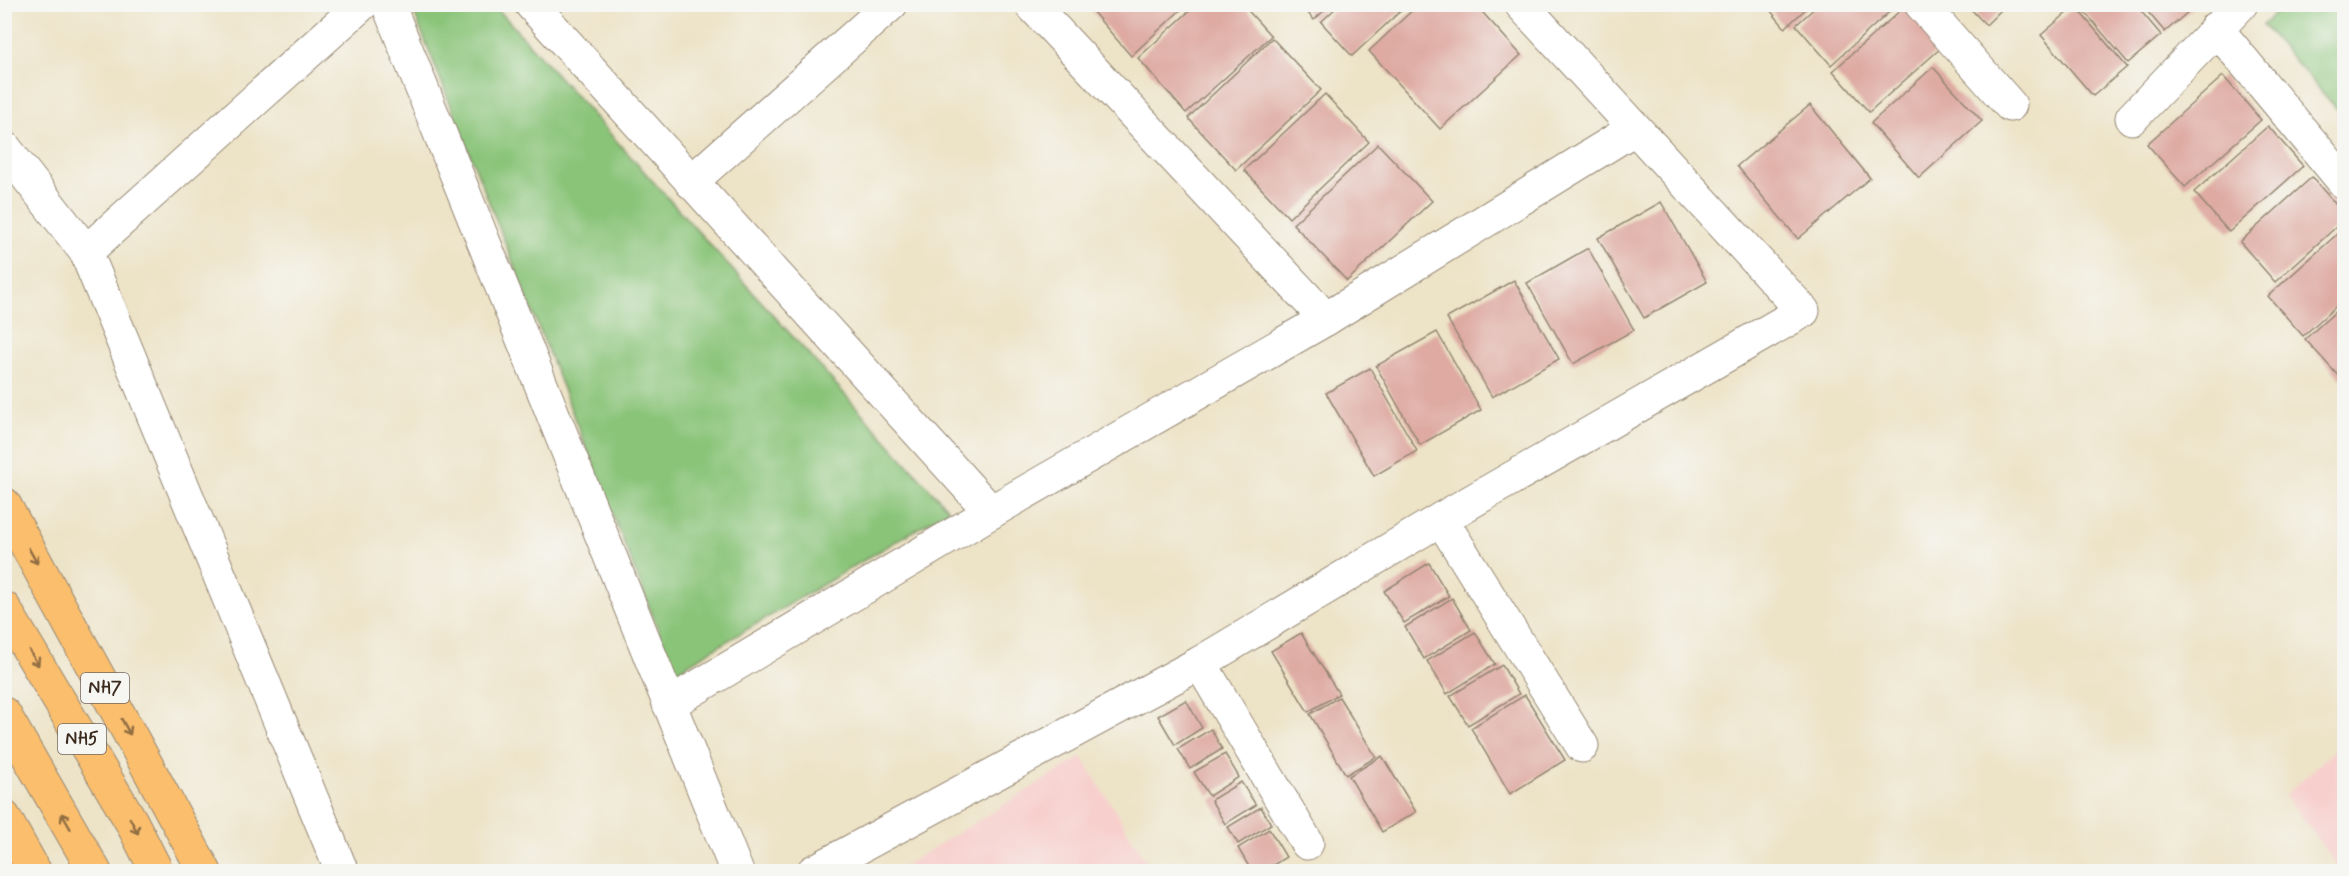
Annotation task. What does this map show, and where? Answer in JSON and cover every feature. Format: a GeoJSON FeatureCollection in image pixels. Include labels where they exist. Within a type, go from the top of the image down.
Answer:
{"type":"FeatureCollection","features":[{"type":"Feature","properties":{"kind":"highway","name":"NH7"},"geometry":{"type":"LineString","coordinates":[[4,504],[204,872]]}},
{"type":"Feature","properties":{"kind":"highway","name":"NH5"},"geometry":{"type":"LineString","coordinates":[[4,608],[131,821],[158,872]]}},
{"type":"Feature","properties":{"kind":"highway","name":"NH5"},"geometry":{"type":"LineString","coordinates":[[4,714],[95,872]]}},
{"type":"Feature","properties":{"kind":"highway"},"geometry":{"type":"LineString","coordinates":[[4,818],[35,872]]}},
{"type":"Feature","properties":{"kind":"street"},"geometry":{"type":"LineString","coordinates":[[86,252],[362,4]]}},
{"type":"Feature","properties":{"kind":"street"},"geometry":{"type":"LineString","coordinates":[[388,4],[737,872]]}},
{"type":"Feature","properties":{"kind":"street"},"geometry":{"type":"LineString","coordinates":[[531,4],[991,512]]}},
{"type":"Feature","properties":{"kind":"street"},"geometry":{"type":"LineString","coordinates":[[691,182],[891,4]]}},
{"type":"Feature","properties":{"kind":"street"},"geometry":{"type":"LineString","coordinates":[[1031,4],[1326,319]]}},
{"type":"Feature","properties":{"kind":"street"},"geometry":{"type":"LineString","coordinates":[[813,872],[1200,663],[1441,519],[1803,311],[1521,4]]}},
{"type":"Feature","properties":{"kind":"street"},"geometry":{"type":"LineString","coordinates":[[1921,4],[2010,105]]}},
{"type":"Feature","properties":{"kind":"street"},"geometry":{"type":"LineString","coordinates":[[2132,118],[2241,4]]}},
{"type":"Feature","properties":{"kind":"street"},"geometry":{"type":"LineString","coordinates":[[2216,28],[2344,182]]}},
{"type":"Feature","properties":{"kind":"street"},"geometry":{"type":"LineString","coordinates":[[669,704],[991,512],[1326,319],[1634,129]]}},
{"type":"Feature","properties":{"kind":"street"},"geometry":{"type":"LineString","coordinates":[[4,147],[86,252],[342,872]]}},
{"type":"Feature","properties":{"kind":"street"},"geometry":{"type":"LineString","coordinates":[[1441,519],[1582,746]]}},
{"type":"Feature","properties":{"kind":"street"},"geometry":{"type":"LineString","coordinates":[[1200,663],[1307,843]]}},
{"type":"Feature","properties":{"kind":"shaded area"},"geometry":{"type":"Polygon","coordinates":[[[2344,742],[2344,871],[2342,872],[2285,795],[2344,742]]]}},
{"type":"Feature","properties":{"kind":"shaded area"},"geometry":{"type":"Polygon","coordinates":[[[1082,757],[1152,871],[896,871],[1082,757]]]}},
{"type":"Feature","properties":{"kind":"green space"},"geometry":{"type":"Polygon","coordinates":[[[2285,4],[2344,5],[2344,117],[2263,25],[2285,4]]]}},
{"type":"Feature","properties":{"kind":"green space"},"geometry":{"type":"Polygon","coordinates":[[[411,5],[494,5],[949,510],[675,672],[411,5]]]}},
{"type":"Feature","properties":{"kind":"building"},"geometry":{"type":"Polygon","coordinates":[[[1086,4],[1187,4],[1131,56],[1086,4]]]}},
{"type":"Feature","properties":{"kind":"building"},"geometry":{"type":"Polygon","coordinates":[[[1197,4],[1242,4],[1271,36],[1186,113],[1138,58],[1197,4]]]}},
{"type":"Feature","properties":{"kind":"building"},"geometry":{"type":"Polygon","coordinates":[[[1300,4],[1331,4],[1314,20],[1300,4]]]}},
{"type":"Feature","properties":{"kind":"building"},"geometry":{"type":"Polygon","coordinates":[[[1340,4],[1408,4],[1352,56],[1321,22],[1340,4]]]}},
{"type":"Feature","properties":{"kind":"building"},"geometry":{"type":"Polygon","coordinates":[[[1419,4],[1475,4],[1521,55],[1440,129],[1369,51],[1419,4]]]}},
{"type":"Feature","properties":{"kind":"building"},"geometry":{"type":"Polygon","coordinates":[[[1765,4],[1811,4],[1785,28],[1765,4]]]}},
{"type":"Feature","properties":{"kind":"building"},"geometry":{"type":"Polygon","coordinates":[[[1819,4],[1898,4],[1831,65],[1796,25],[1819,4]]]}},
{"type":"Feature","properties":{"kind":"building"},"geometry":{"type":"Polygon","coordinates":[[[1966,4],[2007,4],[1986,25],[1966,4]]]}},
{"type":"Feature","properties":{"kind":"building"},"geometry":{"type":"Polygon","coordinates":[[[2078,4],[2135,4],[2161,35],[2128,63],[2078,4]]]}},
{"type":"Feature","properties":{"kind":"building"},"geometry":{"type":"Polygon","coordinates":[[[2141,4],[2197,4],[2165,32],[2141,4]]]}},
{"type":"Feature","properties":{"kind":"building"},"geometry":{"type":"Polygon","coordinates":[[[2075,6],[2127,67],[2093,96],[2041,35],[2075,6]]]}},
{"type":"Feature","properties":{"kind":"building"},"geometry":{"type":"Polygon","coordinates":[[[1904,7],[1941,48],[1869,112],[1833,71],[1904,7]]]}},
{"type":"Feature","properties":{"kind":"building"},"geometry":{"type":"Polygon","coordinates":[[[1272,38],[1321,90],[1236,170],[1188,118],[1272,38]]]}},
{"type":"Feature","properties":{"kind":"building"},"geometry":{"type":"Polygon","coordinates":[[[1933,67],[1982,121],[1919,178],[1871,123],[1933,67]]]}},
{"type":"Feature","properties":{"kind":"building"},"geometry":{"type":"Polygon","coordinates":[[[2223,76],[2261,120],[2185,187],[2147,144],[2223,76]]]}},
{"type":"Feature","properties":{"kind":"building"},"geometry":{"type":"Polygon","coordinates":[[[1325,94],[1369,142],[1289,218],[1244,170],[1325,94]]]}},
{"type":"Feature","properties":{"kind":"building"},"geometry":{"type":"Polygon","coordinates":[[[1810,105],[1870,178],[1798,239],[1737,166],[1810,105]]]}},
{"type":"Feature","properties":{"kind":"building"},"geometry":{"type":"Polygon","coordinates":[[[2268,126],[2303,166],[2229,232],[2194,192],[2268,126]]]}},
{"type":"Feature","properties":{"kind":"building"},"geometry":{"type":"Polygon","coordinates":[[[1378,144],[1432,201],[1347,281],[1293,224],[1378,144]]]}},
{"type":"Feature","properties":{"kind":"building"},"geometry":{"type":"Polygon","coordinates":[[[2312,177],[2344,214],[2344,220],[2275,282],[2240,242],[2312,177]]]}},
{"type":"Feature","properties":{"kind":"building"},"geometry":{"type":"Polygon","coordinates":[[[1661,202],[1707,282],[1644,318],[1598,238],[1661,202]]]}},
{"type":"Feature","properties":{"kind":"building"},"geometry":{"type":"Polygon","coordinates":[[[2344,228],[2344,299],[2303,336],[2268,296],[2344,228]]]}},
{"type":"Feature","properties":{"kind":"building"},"geometry":{"type":"Polygon","coordinates":[[[1588,248],[1634,330],[1573,364],[1527,283],[1588,248]]]}},
{"type":"Feature","properties":{"kind":"building"},"geometry":{"type":"Polygon","coordinates":[[[1514,280],[1559,359],[1492,397],[1447,318],[1514,280]]]}},
{"type":"Feature","properties":{"kind":"building"},"geometry":{"type":"Polygon","coordinates":[[[2344,304],[2344,376],[2341,379],[2305,339],[2344,304]]]}},
{"type":"Feature","properties":{"kind":"building"},"geometry":{"type":"Polygon","coordinates":[[[1437,332],[1481,410],[1420,445],[1376,366],[1437,332]]]}},
{"type":"Feature","properties":{"kind":"building"},"geometry":{"type":"Polygon","coordinates":[[[1370,368],[1417,451],[1374,476],[1326,393],[1370,368]]]}},
{"type":"Feature","properties":{"kind":"building"},"geometry":{"type":"Polygon","coordinates":[[[1429,563],[1449,596],[1404,623],[1384,591],[1429,563]]]}},
{"type":"Feature","properties":{"kind":"building"},"geometry":{"type":"Polygon","coordinates":[[[1452,598],[1471,630],[1424,659],[1405,627],[1452,598]]]}},
{"type":"Feature","properties":{"kind":"building"},"geometry":{"type":"Polygon","coordinates":[[[1475,632],[1495,664],[1447,694],[1427,661],[1475,632]]]}},
{"type":"Feature","properties":{"kind":"building"},"geometry":{"type":"Polygon","coordinates":[[[1301,633],[1339,694],[1308,712],[1271,651],[1301,633]]]}},
{"type":"Feature","properties":{"kind":"building"},"geometry":{"type":"Polygon","coordinates":[[[1502,665],[1519,694],[1468,725],[1450,696],[1502,665]]]}},
{"type":"Feature","properties":{"kind":"building"},"geometry":{"type":"Polygon","coordinates":[[[1525,695],[1565,760],[1510,794],[1471,728],[1525,695]]]}},
{"type":"Feature","properties":{"kind":"building"},"geometry":{"type":"Polygon","coordinates":[[[1339,697],[1376,757],[1346,775],[1310,714],[1339,697]]]}},
{"type":"Feature","properties":{"kind":"building"},"geometry":{"type":"Polygon","coordinates":[[[1186,700],[1202,728],[1175,745],[1158,716],[1186,700]]]}},
{"type":"Feature","properties":{"kind":"building"},"geometry":{"type":"Polygon","coordinates":[[[1211,729],[1222,749],[1190,769],[1178,749],[1211,729]]]}},
{"type":"Feature","properties":{"kind":"building"},"geometry":{"type":"Polygon","coordinates":[[[1225,754],[1239,777],[1209,796],[1194,772],[1225,754]]]}},
{"type":"Feature","properties":{"kind":"building"},"geometry":{"type":"Polygon","coordinates":[[[1382,756],[1416,812],[1382,832],[1349,776],[1382,756]]]}},
{"type":"Feature","properties":{"kind":"building"},"geometry":{"type":"Polygon","coordinates":[[[1241,782],[1256,805],[1225,824],[1211,800],[1241,782]]]}},
{"type":"Feature","properties":{"kind":"building"},"geometry":{"type":"Polygon","coordinates":[[[1261,807],[1271,824],[1238,844],[1228,827],[1261,807]]]}},
{"type":"Feature","properties":{"kind":"building"},"geometry":{"type":"Polygon","coordinates":[[[1269,829],[1286,857],[1262,872],[1252,872],[1238,848],[1269,829]]]}}]}
